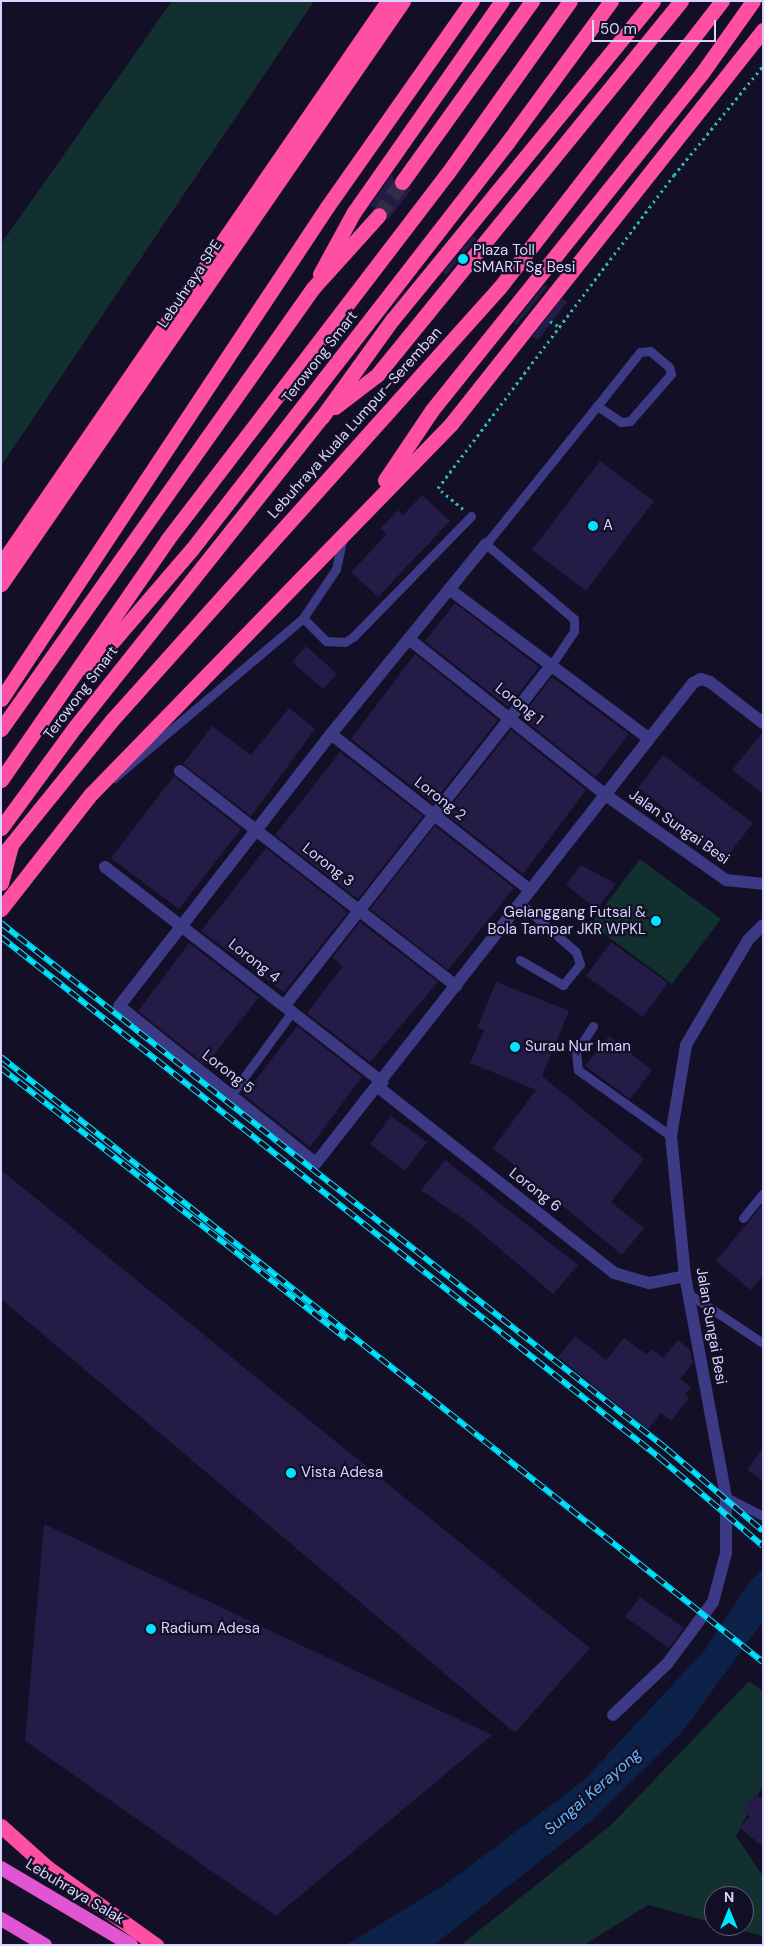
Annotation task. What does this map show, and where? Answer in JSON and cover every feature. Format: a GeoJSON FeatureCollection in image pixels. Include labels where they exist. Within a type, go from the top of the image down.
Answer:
{"type":"FeatureCollection","features":[{"type":"Feature","properties":{"kind":"highway","name":"Lebuhraya SPE"},"geometry":{"type":"LineString","coordinates":[[1,564],[388,1]]}},
{"type":"Feature","properties":{"kind":"highway","name":"Lebuhraya SPE"},"geometry":{"type":"LineString","coordinates":[[1,584],[403,1]]}},
{"type":"Feature","properties":{"kind":"highway"},"geometry":{"type":"LineString","coordinates":[[2,691],[327,207],[472,1]]}},
{"type":"Feature","properties":{"kind":"highway"},"geometry":{"type":"LineString","coordinates":[[313,288],[354,212],[502,1]]}},
{"type":"Feature","properties":{"kind":"highway"},"geometry":{"type":"LineString","coordinates":[[402,182],[532,1]]}},
{"type":"Feature","properties":{"kind":"highway"},"geometry":{"type":"LineString","coordinates":[[1,780],[167,540],[447,174],[570,1]]}},
{"type":"Feature","properties":{"kind":"highway","name":"Terowong Smart"},"geometry":{"type":"LineString","coordinates":[[42,722],[192,549],[508,143],[611,1]]}},
{"type":"Feature","properties":{"kind":"highway","name":"Terowong Smart"},"geometry":{"type":"LineString","coordinates":[[1,828],[75,727],[322,417],[398,312],[653,1]]}},
{"type":"Feature","properties":{"kind":"highway","name":"Terowong Smart"},"geometry":{"type":"LineString","coordinates":[[322,417],[377,376],[681,1]]}},
{"type":"Feature","properties":{"kind":"highway","name":"Lebuhraya Kuala Lumpur–Seremban"},"geometry":{"type":"LineString","coordinates":[[1,857],[112,720],[500,286],[722,1]]}},
{"type":"Feature","properties":{"kind":"highway"},"geometry":{"type":"LineString","coordinates":[[366,509],[432,410],[702,73],[753,1]]}},
{"type":"Feature","properties":{"kind":"highway"},"geometry":{"type":"LineString","coordinates":[[1,909],[92,794],[343,532],[451,424],[763,30]]}},
{"type":"Feature","properties":{"kind":"highway"},"geometry":{"type":"LineString","coordinates":[[1,729],[313,288],[378,215]]}},
{"type":"Feature","properties":{"kind":"highway"},"geometry":{"type":"LineString","coordinates":[[1,884],[12,842]]}},
{"type":"Feature","properties":{"kind":"highway"},"geometry":{"type":"LineString","coordinates":[[1,1826],[48,1868],[143,1942]]}},
{"type":"Feature","properties":{"kind":"highway","name":"Lebuhraya Salak"},"geometry":{"type":"LineString","coordinates":[[1,1868],[36,1889],[143,1942]]}},
{"type":"Feature","properties":{"kind":"highway"},"geometry":{"type":"LineString","coordinates":[[1,1919],[45,1945]]}},
{"type":"Feature","properties":{"kind":"street"},"geometry":{"type":"LineString","coordinates":[[184,927],[331,734],[486,544]]}},
{"type":"Feature","properties":{"kind":"street"},"geometry":{"type":"LineString","coordinates":[[449,589],[552,664],[648,738]]}},
{"type":"Feature","properties":{"kind":"street","name":"Lorong 1"},"geometry":{"type":"LineString","coordinates":[[409,639],[510,717],[607,796]]}},
{"type":"Feature","properties":{"kind":"street"},"geometry":{"type":"LineString","coordinates":[[289,1009],[358,909],[552,664]]}},
{"type":"Feature","properties":{"kind":"street"},"geometry":{"type":"LineString","coordinates":[[380,1085],[530,890],[607,796],[648,738],[701,679],[763,723]]}},
{"type":"Feature","properties":{"kind":"street","name":"Lorong 2"},"geometry":{"type":"LineString","coordinates":[[331,734],[530,890]]}},
{"type":"Feature","properties":{"kind":"street","name":"Lorong 3"},"geometry":{"type":"LineString","coordinates":[[180,771],[456,986]]}},
{"type":"Feature","properties":{"kind":"street","name":"Jalan Sungai Besi"},"geometry":{"type":"LineString","coordinates":[[607,796],[726,880],[763,884]]}},
{"type":"Feature","properties":{"kind":"street","name":"Lorong 4"},"geometry":{"type":"LineString","coordinates":[[105,867],[289,1009],[380,1085]]}},
{"type":"Feature","properties":{"kind":"street","name":"Jalan Sungai Besi"},"geometry":{"type":"LineString","coordinates":[[613,1715],[667,1664],[713,1602],[726,1553],[726,1497],[692,1296],[685,1276],[671,1136],[686,1045],[748,940],[763,925]]}},
{"type":"Feature","properties":{"kind":"street","name":"Lorong 5"},"geometry":{"type":"LineString","coordinates":[[184,927],[119,1006],[316,1163],[380,1085]]}},
{"type":"Feature","properties":{"kind":"street","name":"Lorong 6"},"geometry":{"type":"LineString","coordinates":[[380,1085],[614,1273],[650,1283],[685,1276]]}},
{"type":"Feature","properties":{"kind":"lane"},"geometry":{"type":"LineString","coordinates":[[552,664],[574,631],[574,619],[486,544],[640,352],[650,351],[669,367],[670,374],[630,421],[621,422],[597,406]]}},
{"type":"Feature","properties":{"kind":"lane"},"geometry":{"type":"LineString","coordinates":[[303,618],[326,641],[345,642],[353,637],[471,516]]}},
{"type":"Feature","properties":{"kind":"lane"},"geometry":{"type":"LineString","coordinates":[[92,794],[130,767],[303,618],[336,569],[343,532]]}},
{"type":"Feature","properties":{"kind":"lane"},"geometry":{"type":"LineString","coordinates":[[520,903],[576,952],[580,964],[563,985],[520,960]]}},
{"type":"Feature","properties":{"kind":"lane"},"geometry":{"type":"LineString","coordinates":[[231,1095],[289,1009]]}},
{"type":"Feature","properties":{"kind":"lane"},"geometry":{"type":"LineString","coordinates":[[593,1026],[576,1052],[578,1070],[671,1136]]}},
{"type":"Feature","properties":{"kind":"lane"},"geometry":{"type":"LineString","coordinates":[[743,1218],[763,1193]]}},
{"type":"Feature","properties":{"kind":"lane"},"geometry":{"type":"LineString","coordinates":[[692,1296],[763,1344]]}},
{"type":"Feature","properties":{"kind":"lane"},"geometry":{"type":"LineString","coordinates":[[726,1497],[763,1516]]}},
{"type":"Feature","properties":{"kind":"path"},"geometry":{"type":"LineString","coordinates":[[471,516],[438,488],[561,328],[674,175],[763,66]]}},
{"type":"Feature","properties":{"kind":"path"},"geometry":{"type":"LineString","coordinates":[[553,324],[561,328]]}},
{"type":"Feature","properties":{"kind":"green space"},"geometry":{"type":"Polygon","coordinates":[[[172,1],[314,1],[1,466],[1,244],[172,1]]]}},
{"type":"Feature","properties":{"kind":"green space","name":"Gelanggang Futsal & Bola Tampar JKR WPKL"},"geometry":{"type":"Polygon","coordinates":[[[640,859],[721,919],[672,984],[591,924],[640,859]]]}},
{"type":"Feature","properties":{"kind":"green space"},"geometry":{"type":"Polygon","coordinates":[[[749,1681],[763,1691],[763,1785],[736,1836],[763,1876],[763,1936],[754,1934],[754,1886],[704,1886],[704,1920],[648,1905],[584,1945],[461,1945],[611,1825],[749,1681]]]}},
{"type":"Feature","properties":{"kind":"water","name":"Sungai Kerayong"},"geometry":{"type":"Polygon","coordinates":[[[763,1569],[763,1621],[682,1732],[592,1820],[434,1945],[346,1945],[443,1886],[583,1781],[704,1651],[750,1581],[763,1569]]]}},
{"type":"Feature","properties":{"kind":"building"},"geometry":{"type":"Polygon","coordinates":[[[392,174],[396,189],[412,189],[387,221],[385,208],[369,207],[392,174]]]}},
{"type":"Feature","properties":{"kind":"building"},"geometry":{"type":"Polygon","coordinates":[[[473,236],[476,239],[446,275],[443,272],[473,236]]]}},
{"type":"Feature","properties":{"kind":"building"},"geometry":{"type":"Polygon","coordinates":[[[544,285],[547,287],[517,325],[514,323],[544,285]]]}},
{"type":"Feature","properties":{"kind":"building"},"geometry":{"type":"Polygon","coordinates":[[[562,298],[567,302],[538,340],[532,336],[562,298]]]}},
{"type":"Feature","properties":{"kind":"building","name":"A"},"geometry":{"type":"Polygon","coordinates":[[[600,461],[654,501],[586,591],[532,550],[600,461]]]}},
{"type":"Feature","properties":{"kind":"building"},"geometry":{"type":"Polygon","coordinates":[[[422,495],[450,521],[378,597],[351,572],[387,534],[380,529],[398,510],[403,515],[422,495]]]}},
{"type":"Feature","properties":{"kind":"building"},"geometry":{"type":"Polygon","coordinates":[[[455,603],[539,667],[508,707],[425,641],[455,603]]]}},
{"type":"Feature","properties":{"kind":"building"},"geometry":{"type":"Polygon","coordinates":[[[306,646],[337,674],[323,689],[292,662],[306,646]]]}},
{"type":"Feature","properties":{"kind":"building"},"geometry":{"type":"Polygon","coordinates":[[[415,654],[498,720],[433,803],[351,739],[415,654]]]}},
{"type":"Feature","properties":{"kind":"building"},"geometry":{"type":"Polygon","coordinates":[[[552,677],[629,734],[596,777],[521,717],[552,677]]]}},
{"type":"Feature","properties":{"kind":"building"},"geometry":{"type":"Polygon","coordinates":[[[289,708],[315,729],[251,816],[183,764],[212,726],[251,755],[289,708]]]}},
{"type":"Feature","properties":{"kind":"building"},"geometry":{"type":"Polygon","coordinates":[[[511,730],[586,790],[523,874],[445,813],[511,730]]]}},
{"type":"Feature","properties":{"kind":"building"},"geometry":{"type":"Polygon","coordinates":[[[763,732],[763,794],[732,770],[763,732]]]}},
{"type":"Feature","properties":{"kind":"building"},"geometry":{"type":"Polygon","coordinates":[[[340,752],[423,816],[358,899],[275,835],[340,752]]]}},
{"type":"Feature","properties":{"kind":"building"},"geometry":{"type":"Polygon","coordinates":[[[663,755],[753,823],[723,862],[683,830],[686,825],[638,788],[663,755]]]}},
{"type":"Feature","properties":{"kind":"building"},"geometry":{"type":"Polygon","coordinates":[[[174,776],[241,829],[179,909],[111,858],[174,776]]]}},
{"type":"Feature","properties":{"kind":"building"},"geometry":{"type":"Polygon","coordinates":[[[435,826],[514,888],[448,970],[370,909],[435,826]]]}},
{"type":"Feature","properties":{"kind":"building"},"geometry":{"type":"Polygon","coordinates":[[[266,848],[348,912],[284,992],[201,931],[266,848]]]}},
{"type":"Feature","properties":{"kind":"building"},"geometry":{"type":"Polygon","coordinates":[[[581,865],[616,884],[597,909],[566,885],[581,865]]]}},
{"type":"Feature","properties":{"kind":"building"},"geometry":{"type":"Polygon","coordinates":[[[360,922],[438,982],[370,1062],[307,1013],[343,966],[332,958],[360,922]]]}},
{"type":"Feature","properties":{"kind":"building"},"geometry":{"type":"Polygon","coordinates":[[[611,942],[668,983],[643,1017],[586,976],[611,942]]]}},
{"type":"Feature","properties":{"kind":"building"},"geometry":{"type":"Polygon","coordinates":[[[189,943],[259,997],[206,1065],[138,1011],[189,943]]]}},
{"type":"Feature","properties":{"kind":"building"},"geometry":{"type":"Polygon","coordinates":[[[496,982],[569,1011],[542,1076],[644,1159],[611,1202],[644,1228],[622,1255],[493,1148],[536,1090],[470,1063],[484,1030],[477,1028],[496,982]]]}},
{"type":"Feature","properties":{"kind":"building"},"geometry":{"type":"Polygon","coordinates":[[[297,1026],[362,1077],[310,1147],[244,1095],[297,1026]]]}},
{"type":"Feature","properties":{"kind":"building"},"geometry":{"type":"Polygon","coordinates":[[[609,1036],[652,1070],[630,1099],[585,1066],[609,1036]]]}},
{"type":"Feature","properties":{"kind":"building"},"geometry":{"type":"Polygon","coordinates":[[[391,1116],[427,1142],[405,1171],[370,1144],[391,1116]]]}},
{"type":"Feature","properties":{"kind":"building"},"geometry":{"type":"Polygon","coordinates":[[[445,1160],[578,1265],[553,1294],[471,1224],[421,1190],[445,1160]]]}},
{"type":"Feature","properties":{"kind":"building","name":"Vista Adesa"},"geometry":{"type":"Polygon","coordinates":[[[1,1170],[590,1648],[515,1733],[1,1299],[1,1170]]]}},
{"type":"Feature","properties":{"kind":"building"},"geometry":{"type":"Polygon","coordinates":[[[763,1204],[763,1276],[751,1290],[716,1261],[763,1204]]]}},
{"type":"Feature","properties":{"kind":"building"},"geometry":{"type":"Polygon","coordinates":[[[575,1336],[606,1360],[624,1338],[647,1355],[652,1349],[663,1358],[678,1340],[690,1350],[693,1363],[680,1379],[691,1387],[685,1395],[689,1398],[671,1421],[661,1413],[648,1429],[558,1357],[575,1336]]]}},
{"type":"Feature","properties":{"kind":"building"},"geometry":{"type":"Polygon","coordinates":[[[763,1447],[763,1481],[747,1470],[763,1447]]]}},
{"type":"Feature","properties":{"kind":"building","name":"Radium Adesa"},"geometry":{"type":"Polygon","coordinates":[[[44,1524],[492,1735],[276,1916],[25,1741],[44,1524]]]}},
{"type":"Feature","properties":{"kind":"building"},"geometry":{"type":"Polygon","coordinates":[[[640,1597],[684,1628],[669,1648],[625,1617],[640,1597]]]}},
{"type":"Feature","properties":{"kind":"building"},"geometry":{"type":"Polygon","coordinates":[[[755,1794],[763,1799],[763,1847],[740,1828],[750,1816],[743,1810],[755,1794]]]}},
{"type":"Feature","properties":{"kind":"tunnel"},"geometry":{"type":"LineString","coordinates":[[379,215],[402,182]]}},
{"type":"Feature","properties":{"kind":"railway"},"geometry":{"type":"LineString","coordinates":[[1,923],[667,1449],[763,1531]]}},
{"type":"Feature","properties":{"kind":"railway"},"geometry":{"type":"LineString","coordinates":[[1,937],[660,1458],[763,1546]]}},
{"type":"Feature","properties":{"kind":"railway"},"geometry":{"type":"LineString","coordinates":[[1,1057],[763,1662]]}},
{"type":"Feature","properties":{"kind":"railway"},"geometry":{"type":"LineString","coordinates":[[1,1068],[346,1339]]}},
{"type":"Feature","properties":{"kind":"place","name":"Plaza Toll SMART Sg Besi"},"geometry":{"type":"Point","coordinates":[463,259]}},
{"type":"Feature","properties":{"kind":"place","name":"A"},"geometry":{"type":"Point","coordinates":[593,526]}},
{"type":"Feature","properties":{"kind":"place","name":"Gelanggang Futsal & Bola Tampar JKR WPKL"},"geometry":{"type":"Point","coordinates":[656,921]}},
{"type":"Feature","properties":{"kind":"place","name":"Surau Nur Iman"},"geometry":{"type":"Point","coordinates":[515,1047]}},
{"type":"Feature","properties":{"kind":"place","name":"Vista Adesa"},"geometry":{"type":"Point","coordinates":[291,1473]}},
{"type":"Feature","properties":{"kind":"place","name":"Radium Adesa"},"geometry":{"type":"Point","coordinates":[151,1629]}}]}
